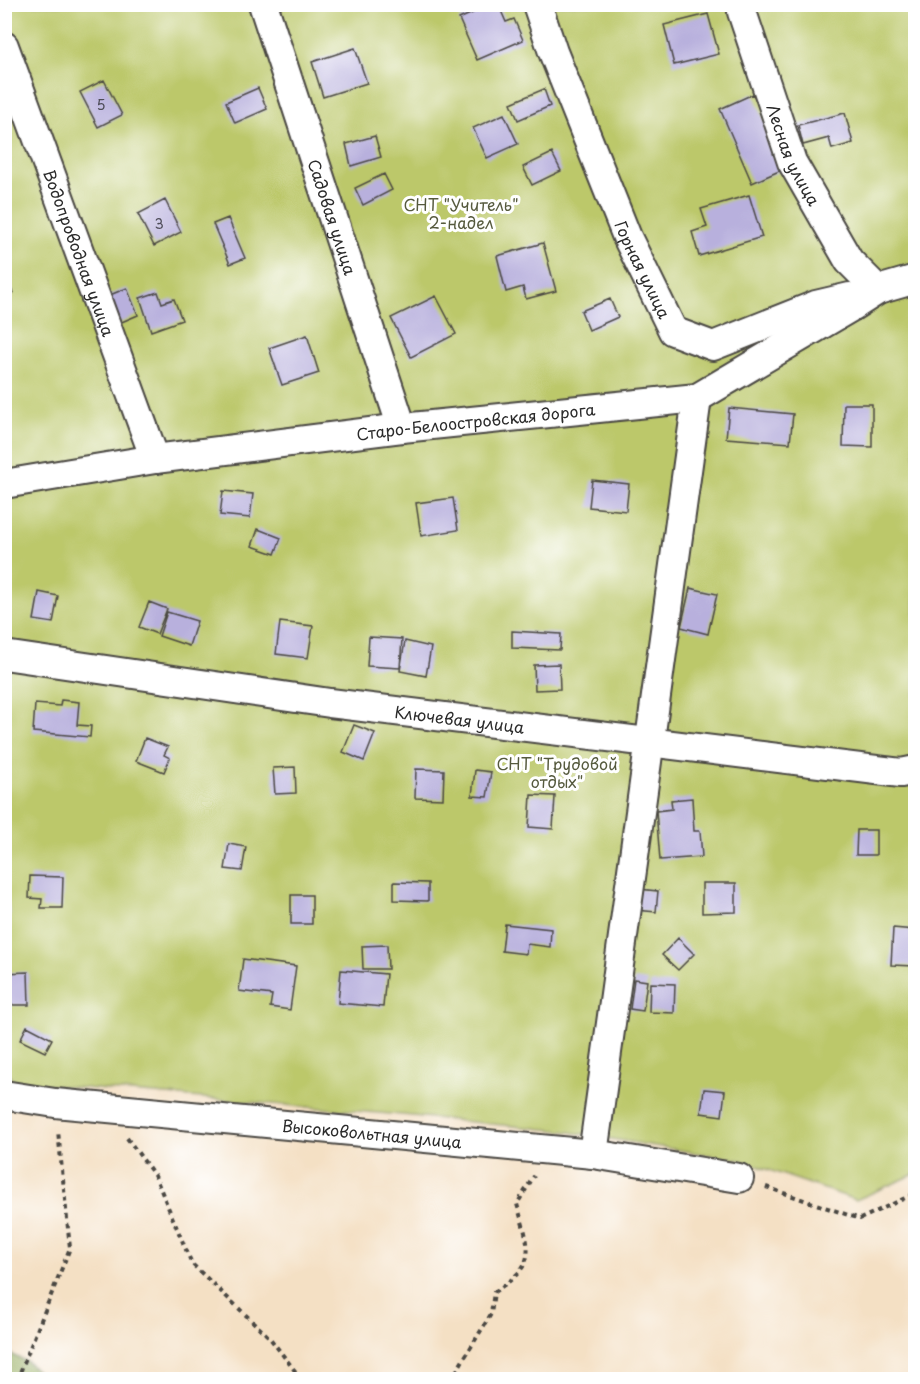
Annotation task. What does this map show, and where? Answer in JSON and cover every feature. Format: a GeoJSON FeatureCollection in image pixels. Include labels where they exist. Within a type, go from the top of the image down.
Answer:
{"type":"FeatureCollection","features":[{"type":"Feature","properties":{"kind":"street","name":"Садовая улица"},"geometry":{"type":"LineString","coordinates":[[263,4],[402,428]]}},
{"type":"Feature","properties":{"kind":"street","name":"Горная улица"},"geometry":{"type":"LineString","coordinates":[[537,4],[553,52],[627,237],[673,331],[713,346],[816,305],[878,290]]}},
{"type":"Feature","properties":{"kind":"street","name":"Лесная улица"},"geometry":{"type":"LineString","coordinates":[[742,4],[742,12],[792,162],[849,261],[878,290]]}},
{"type":"Feature","properties":{"kind":"street","name":"Водопроводная улица"},"geometry":{"type":"LineString","coordinates":[[4,46],[155,459]]}},
{"type":"Feature","properties":{"kind":"street","name":"Старо-Белоостровская дорога"},"geometry":{"type":"LineString","coordinates":[[4,484],[155,459],[402,428],[697,398],[878,290],[915,279]]}},
{"type":"Feature","properties":{"kind":"street"},"geometry":{"type":"LineString","coordinates":[[593,1154],[697,398]]}},
{"type":"Feature","properties":{"kind":"street","name":"Ключевая улица"},"geometry":{"type":"LineString","coordinates":[[4,655],[330,703],[901,773],[915,770]]}},
{"type":"Feature","properties":{"kind":"street","name":"Высоковольтная улица"},"geometry":{"type":"LineString","coordinates":[[4,1095],[56,1103],[550,1149],[739,1178]]}},
{"type":"Feature","properties":{"kind":"path"},"geometry":{"type":"LineString","coordinates":[[17,1380],[70,1248],[56,1103]]}},
{"type":"Feature","properties":{"kind":"path"},"geometry":{"type":"LineString","coordinates":[[104,1107],[155,1176],[192,1264],[269,1337],[302,1380]]}},
{"type":"Feature","properties":{"kind":"path"},"geometry":{"type":"LineString","coordinates":[[451,1380],[491,1314],[494,1292],[515,1278],[524,1267],[528,1245],[517,1204],[550,1149]]}},
{"type":"Feature","properties":{"kind":"path"},"geometry":{"type":"LineString","coordinates":[[739,1178],[860,1219],[915,1192]]}},
{"type":"Feature","properties":{"kind":"green space","name":"СНТ \"Трудовой отдых\""},"geometry":{"type":"Polygon","coordinates":[[[5,5],[915,5],[915,1174],[856,1200],[740,1160],[563,1131],[13,1082],[5,1065],[5,5]]]}},
{"type":"Feature","properties":{"kind":"green space"},"geometry":{"type":"Polygon","coordinates":[[[4,1351],[27,1362],[46,1379],[5,1379],[4,1351]]]}},
{"type":"Feature","properties":{"kind":"building"},"geometry":{"type":"Polygon","coordinates":[[[498,4],[506,22],[514,19],[523,40],[477,60],[459,19],[498,4]]]}},
{"type":"Feature","properties":{"kind":"building"},"geometry":{"type":"Polygon","coordinates":[[[708,14],[719,54],[674,65],[664,25],[708,14]]]}},
{"type":"Feature","properties":{"kind":"building"},"geometry":{"type":"Polygon","coordinates":[[[355,48],[367,83],[323,97],[312,62],[355,48]]]}},
{"type":"Feature","properties":{"kind":"building"},"geometry":{"type":"Polygon","coordinates":[[[104,80],[122,115],[98,127],[80,92],[104,80]]]}},
{"type":"Feature","properties":{"kind":"building"},"geometry":{"type":"Polygon","coordinates":[[[258,88],[267,109],[235,123],[226,102],[258,88]]]}},
{"type":"Feature","properties":{"kind":"building"},"geometry":{"type":"Polygon","coordinates":[[[544,89],[550,106],[518,120],[511,103],[544,89]]]}},
{"type":"Feature","properties":{"kind":"building"},"geometry":{"type":"Polygon","coordinates":[[[753,94],[786,168],[752,183],[720,109],[753,94]]]}},
{"type":"Feature","properties":{"kind":"building"},"geometry":{"type":"Polygon","coordinates":[[[845,113],[853,143],[832,149],[829,138],[803,145],[798,125],[845,113]]]}},
{"type":"Feature","properties":{"kind":"building"},"geometry":{"type":"Polygon","coordinates":[[[504,114],[518,144],[487,158],[473,128],[504,114]]]}},
{"type":"Feature","properties":{"kind":"building"},"geometry":{"type":"Polygon","coordinates":[[[375,136],[381,157],[351,166],[346,144],[375,136]]]}},
{"type":"Feature","properties":{"kind":"building"},"geometry":{"type":"Polygon","coordinates":[[[552,153],[561,171],[532,185],[523,167],[552,153]]]}},
{"type":"Feature","properties":{"kind":"building"},"geometry":{"type":"Polygon","coordinates":[[[384,174],[392,190],[363,205],[355,188],[384,174]]]}},
{"type":"Feature","properties":{"kind":"building"},"geometry":{"type":"Polygon","coordinates":[[[749,195],[762,237],[699,256],[692,232],[707,227],[701,209],[749,195]]]}},
{"type":"Feature","properties":{"kind":"building"},"geometry":{"type":"Polygon","coordinates":[[[165,200],[181,232],[154,246],[138,214],[165,200]]]}},
{"type":"Feature","properties":{"kind":"building"},"geometry":{"type":"Polygon","coordinates":[[[228,218],[245,258],[230,264],[213,224],[228,218]]]}},
{"type":"Feature","properties":{"kind":"building"},"geometry":{"type":"Polygon","coordinates":[[[543,243],[556,291],[526,299],[523,287],[506,292],[497,256],[543,243]]]}},
{"type":"Feature","properties":{"kind":"building"},"geometry":{"type":"Polygon","coordinates":[[[4,273],[13,293],[4,296],[4,273]]]}},
{"type":"Feature","properties":{"kind":"building"},"geometry":{"type":"Polygon","coordinates":[[[127,288],[138,315],[117,324],[105,297],[127,288]]]}},
{"type":"Feature","properties":{"kind":"building"},"geometry":{"type":"Polygon","coordinates":[[[158,292],[162,303],[174,299],[182,320],[151,331],[140,298],[158,292]]]}},
{"type":"Feature","properties":{"kind":"building"},"geometry":{"type":"Polygon","coordinates":[[[436,296],[456,334],[411,357],[391,318],[436,296]]]}},
{"type":"Feature","properties":{"kind":"building"},"geometry":{"type":"Polygon","coordinates":[[[610,299],[618,317],[589,330],[581,311],[610,299]]]}},
{"type":"Feature","properties":{"kind":"building"},"geometry":{"type":"Polygon","coordinates":[[[307,335],[319,373],[282,385],[269,348],[307,335]]]}},
{"type":"Feature","properties":{"kind":"building"},"geometry":{"type":"Polygon","coordinates":[[[844,404],[872,404],[872,447],[843,446],[844,404]]]}},
{"type":"Feature","properties":{"kind":"building"},"geometry":{"type":"Polygon","coordinates":[[[729,408],[793,414],[790,443],[726,438],[729,408]]]}},
{"type":"Feature","properties":{"kind":"building"},"geometry":{"type":"Polygon","coordinates":[[[592,480],[629,484],[626,511],[589,507],[592,480]]]}},
{"type":"Feature","properties":{"kind":"building"},"geometry":{"type":"Polygon","coordinates":[[[223,491],[253,494],[250,518],[220,515],[223,491]]]}},
{"type":"Feature","properties":{"kind":"building"},"geometry":{"type":"Polygon","coordinates":[[[453,498],[458,530],[421,536],[416,503],[453,498]]]}},
{"type":"Feature","properties":{"kind":"building"},"geometry":{"type":"Polygon","coordinates":[[[258,529],[281,538],[275,554],[252,546],[258,529]]]}},
{"type":"Feature","properties":{"kind":"building"},"geometry":{"type":"Polygon","coordinates":[[[690,588],[717,594],[708,634],[681,627],[690,588]]]}},
{"type":"Feature","properties":{"kind":"building"},"geometry":{"type":"Polygon","coordinates":[[[39,592],[58,596],[53,623],[34,620],[39,592]]]}},
{"type":"Feature","properties":{"kind":"building"},"geometry":{"type":"Polygon","coordinates":[[[149,602],[167,609],[157,634],[139,627],[149,602]]]}},
{"type":"Feature","properties":{"kind":"building"},"geometry":{"type":"Polygon","coordinates":[[[167,612],[197,621],[189,646],[159,636],[167,612]]]}},
{"type":"Feature","properties":{"kind":"building"},"geometry":{"type":"Polygon","coordinates":[[[280,622],[313,626],[308,658],[276,654],[280,622]]]}},
{"type":"Feature","properties":{"kind":"building"},"geometry":{"type":"Polygon","coordinates":[[[512,631],[561,634],[560,650],[512,648],[512,631]]]}},
{"type":"Feature","properties":{"kind":"building"},"geometry":{"type":"Polygon","coordinates":[[[369,637],[402,639],[400,668],[367,666],[369,637]]]}},
{"type":"Feature","properties":{"kind":"building"},"geometry":{"type":"Polygon","coordinates":[[[405,641],[431,647],[426,676],[400,671],[405,641]]]}},
{"type":"Feature","properties":{"kind":"building"},"geometry":{"type":"Polygon","coordinates":[[[559,664],[560,689],[535,690],[534,665],[559,664]]]}},
{"type":"Feature","properties":{"kind":"building"},"geometry":{"type":"Polygon","coordinates":[[[61,700],[79,702],[77,725],[91,726],[90,737],[33,732],[35,704],[60,706],[61,700]]]}},
{"type":"Feature","properties":{"kind":"building"},"geometry":{"type":"Polygon","coordinates":[[[354,725],[375,733],[364,761],[343,752],[354,725]]]}},
{"type":"Feature","properties":{"kind":"building"},"geometry":{"type":"Polygon","coordinates":[[[145,738],[168,747],[164,755],[170,758],[164,772],[136,761],[145,738]]]}},
{"type":"Feature","properties":{"kind":"building"},"geometry":{"type":"Polygon","coordinates":[[[295,767],[296,793],[275,794],[273,768],[295,767]]]}},
{"type":"Feature","properties":{"kind":"building"},"geometry":{"type":"Polygon","coordinates":[[[416,769],[444,770],[443,799],[415,798],[416,769]]]}},
{"type":"Feature","properties":{"kind":"building"},"geometry":{"type":"Polygon","coordinates":[[[475,770],[491,772],[487,797],[472,796],[475,770]]]}},
{"type":"Feature","properties":{"kind":"building"},"geometry":{"type":"Polygon","coordinates":[[[531,795],[555,796],[553,829],[529,827],[531,795]]]}},
{"type":"Feature","properties":{"kind":"building"},"geometry":{"type":"Polygon","coordinates":[[[692,798],[694,831],[700,831],[702,857],[660,860],[656,811],[672,809],[671,800],[692,798]]]}},
{"type":"Feature","properties":{"kind":"building"},"geometry":{"type":"Polygon","coordinates":[[[857,830],[876,830],[876,855],[856,855],[857,830]]]}},
{"type":"Feature","properties":{"kind":"building"},"geometry":{"type":"Polygon","coordinates":[[[229,844],[246,847],[242,871],[225,869],[229,844]]]}},
{"type":"Feature","properties":{"kind":"building"},"geometry":{"type":"Polygon","coordinates":[[[30,876],[63,877],[62,908],[41,908],[42,899],[29,898],[30,876]]]}},
{"type":"Feature","properties":{"kind":"building"},"geometry":{"type":"Polygon","coordinates":[[[394,882],[428,883],[428,901],[394,900],[394,882]]]}},
{"type":"Feature","properties":{"kind":"building"},"geometry":{"type":"Polygon","coordinates":[[[702,883],[736,883],[736,912],[702,913],[702,883]]]}},
{"type":"Feature","properties":{"kind":"building"},"geometry":{"type":"Polygon","coordinates":[[[638,889],[658,891],[656,912],[636,910],[638,889]]]}},
{"type":"Feature","properties":{"kind":"building"},"geometry":{"type":"Polygon","coordinates":[[[291,895],[312,895],[312,924],[291,924],[291,895]]]}},
{"type":"Feature","properties":{"kind":"building"},"geometry":{"type":"Polygon","coordinates":[[[7,902],[10,915],[4,917],[4,903],[7,902]]]}},
{"type":"Feature","properties":{"kind":"building"},"geometry":{"type":"Polygon","coordinates":[[[505,924],[551,929],[550,947],[527,944],[526,954],[502,951],[505,924]]]}},
{"type":"Feature","properties":{"kind":"building"},"geometry":{"type":"Polygon","coordinates":[[[893,928],[915,930],[915,966],[891,965],[893,928]]]}},
{"type":"Feature","properties":{"kind":"building"},"geometry":{"type":"Polygon","coordinates":[[[678,938],[694,954],[678,970],[662,955],[678,938]]]}},
{"type":"Feature","properties":{"kind":"building"},"geometry":{"type":"Polygon","coordinates":[[[387,945],[388,969],[363,969],[362,946],[387,945]]]}},
{"type":"Feature","properties":{"kind":"building"},"geometry":{"type":"Polygon","coordinates":[[[243,959],[296,966],[290,1010],[270,1007],[272,995],[239,991],[243,959]]]}},
{"type":"Feature","properties":{"kind":"building"},"geometry":{"type":"Polygon","coordinates":[[[341,970],[386,974],[383,1007],[338,1003],[341,970]]]}},
{"type":"Feature","properties":{"kind":"building"},"geometry":{"type":"Polygon","coordinates":[[[28,972],[29,1005],[4,1005],[4,973],[28,972]]]}},
{"type":"Feature","properties":{"kind":"building"},"geometry":{"type":"Polygon","coordinates":[[[634,979],[647,981],[643,1011],[630,1009],[634,979]]]}},
{"type":"Feature","properties":{"kind":"building"},"geometry":{"type":"Polygon","coordinates":[[[650,983],[675,984],[674,1013],[649,1012],[650,983]]]}},
{"type":"Feature","properties":{"kind":"building"},"geometry":{"type":"Polygon","coordinates":[[[27,1026],[52,1039],[45,1052],[20,1040],[27,1026]]]}},
{"type":"Feature","properties":{"kind":"building"},"geometry":{"type":"Polygon","coordinates":[[[704,1089],[725,1091],[722,1116],[701,1113],[704,1089]]]}},
{"type":"Feature","properties":{"kind":"park label","name":"СНТ \"Учитель\" 2-надел"},"geometry":{"type":"Point","coordinates":[461,213]}}]}
